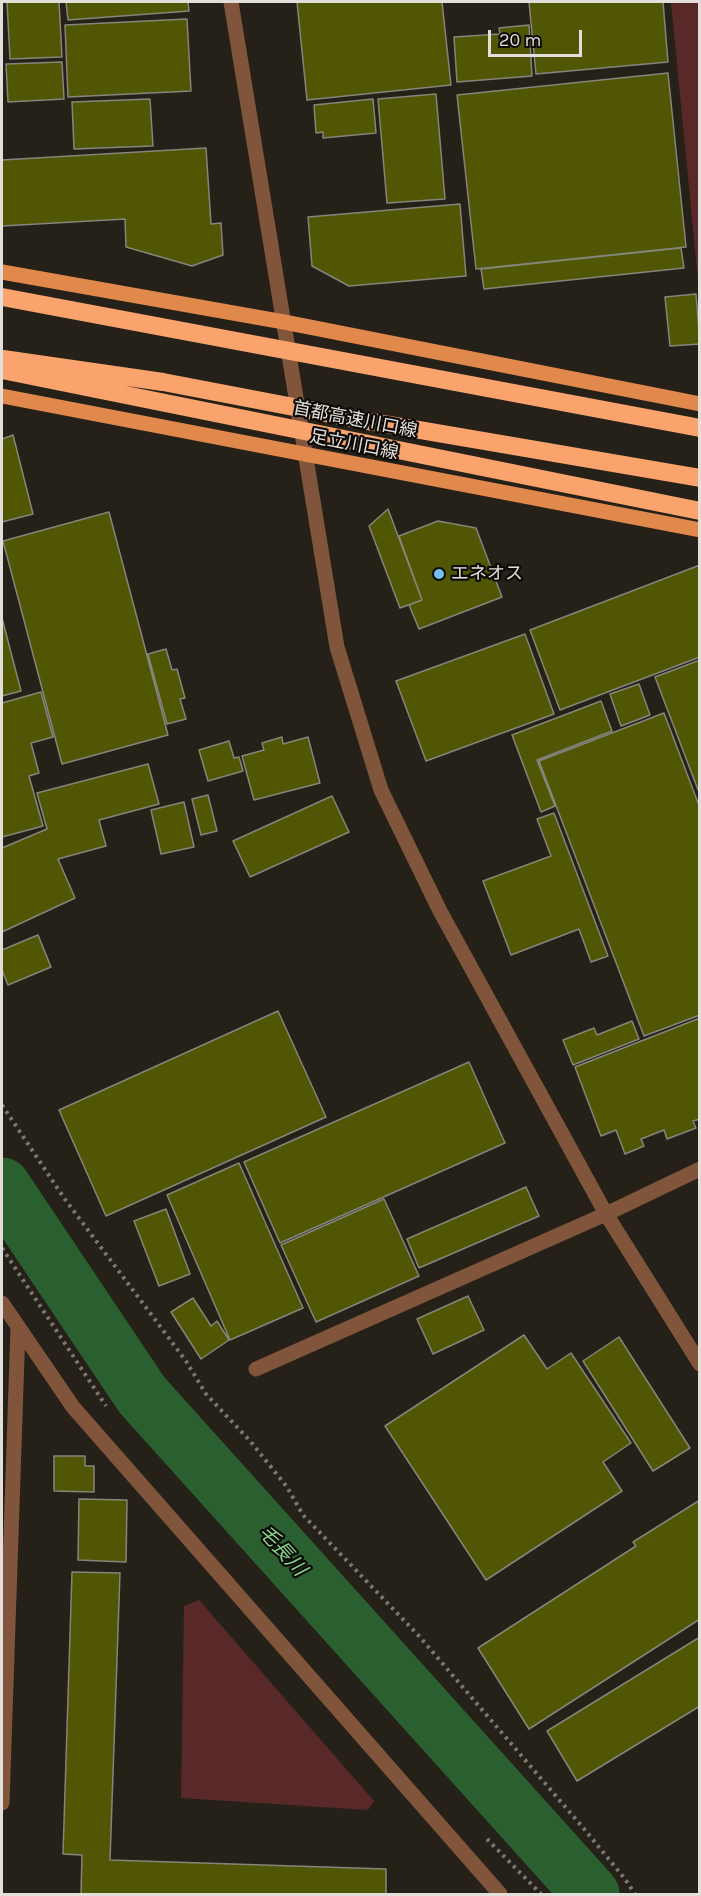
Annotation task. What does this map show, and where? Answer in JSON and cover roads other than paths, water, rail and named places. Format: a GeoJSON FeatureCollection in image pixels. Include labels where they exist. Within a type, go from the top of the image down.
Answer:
{"type":"FeatureCollection","features":[{"type":"Feature","properties":{"kind":"highway"},"geometry":{"type":"LineString","coordinates":[[2,297],[699,428]]}},
{"type":"Feature","properties":{"kind":"highway"},"geometry":{"type":"LineString","coordinates":[[2,359],[163,382],[367,422],[699,478]]}},
{"type":"Feature","properties":{"kind":"highway","name":"首都高速川口線"},"geometry":{"type":"LineString","coordinates":[[2,370],[699,511]]}},
{"type":"Feature","properties":{"kind":"main road"},"geometry":{"type":"LineString","coordinates":[[2,272],[284,322],[699,404]]}},
{"type":"Feature","properties":{"kind":"main road","name":"足立川口線"},"geometry":{"type":"LineString","coordinates":[[2,396],[699,530]]}},
{"type":"Feature","properties":{"kind":"street"},"geometry":{"type":"LineString","coordinates":[[231,2],[337,647],[381,790],[440,911],[606,1214],[699,1364]]}},
{"type":"Feature","properties":{"kind":"street"},"geometry":{"type":"LineString","coordinates":[[256,1369],[606,1214],[699,1169]]}},
{"type":"Feature","properties":{"kind":"street"},"geometry":{"type":"LineString","coordinates":[[2,1303],[73,1407],[500,1894]]}},
{"type":"Feature","properties":{"kind":"street"},"geometry":{"type":"LineString","coordinates":[[2,1803],[18,1328]]}},
{"type":"Feature","properties":{"kind":"waterway","name":"毛長川"},"geometry":{"type":"LineString","coordinates":[[2,1186],[142,1395],[591,1894]]}},
{"type":"Feature","properties":{"kind":"place","name":"エネオス"},"geometry":{"type":"Point","coordinates":[439,574]}}]}
